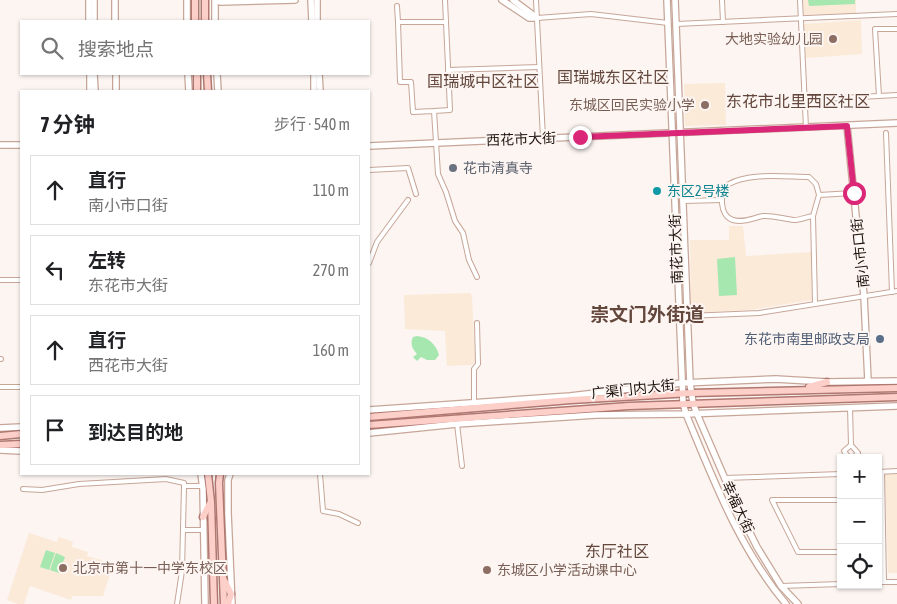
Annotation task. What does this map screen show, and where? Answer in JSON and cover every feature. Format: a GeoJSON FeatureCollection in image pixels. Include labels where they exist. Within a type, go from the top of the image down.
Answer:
{"type":"FeatureCollection","features":[{"type":"Feature","properties":{"kind":"main road"},"geometry":{"type":"LineString","coordinates":[[195,0],[195,20]]}},
{"type":"Feature","properties":{"kind":"main road"},"geometry":{"type":"LineString","coordinates":[[204,0],[205,20]]}},
{"type":"Feature","properties":{"kind":"main road"},"geometry":{"type":"LineString","coordinates":[[197,75],[198,90]]}},
{"type":"Feature","properties":{"kind":"main road"},"geometry":{"type":"LineString","coordinates":[[207,75],[208,90]]}},
{"type":"Feature","properties":{"kind":"main road"},"geometry":{"type":"LineString","coordinates":[[800,390],[827,382]]}},
{"type":"Feature","properties":{"kind":"main road","name":"广渠门内大街"},"geometry":{"type":"LineString","coordinates":[[370,416],[692,393],[897,388]]}},
{"type":"Feature","properties":{"kind":"main road","name":"广渠门内大街"},"geometry":{"type":"LineString","coordinates":[[370,425],[683,403],[897,397]]}},
{"type":"Feature","properties":{"kind":"main road"},"geometry":{"type":"LineString","coordinates":[[0,436],[20,434]]}},
{"type":"Feature","properties":{"kind":"main road"},"geometry":{"type":"LineString","coordinates":[[0,444],[20,444]]}},
{"type":"Feature","properties":{"kind":"main road"},"geometry":{"type":"LineString","coordinates":[[206,475],[210,502],[214,604]]}},
{"type":"Feature","properties":{"kind":"main road"},"geometry":{"type":"LineString","coordinates":[[220,475],[224,604]]}},
{"type":"Feature","properties":{"kind":"main road"},"geometry":{"type":"LineString","coordinates":[[203,517],[210,502]]}},
{"type":"Feature","properties":{"kind":"main road"},"geometry":{"type":"LineString","coordinates":[[223,576],[231,594],[230,604]]}},
{"type":"Feature","properties":{"kind":"street"},"geometry":{"type":"LineString","coordinates":[[89,0],[89,20]]}},
{"type":"Feature","properties":{"kind":"street"},"geometry":{"type":"LineString","coordinates":[[94,0],[94,20]]}},
{"type":"Feature","properties":{"kind":"street"},"geometry":{"type":"LineString","coordinates":[[115,0],[115,20]]}},
{"type":"Feature","properties":{"kind":"street"},"geometry":{"type":"LineString","coordinates":[[187,0],[187,20]]}},
{"type":"Feature","properties":{"kind":"street"},"geometry":{"type":"LineString","coordinates":[[215,20],[216,0],[220,2],[295,0]]}},
{"type":"Feature","properties":{"kind":"street"},"geometry":{"type":"LineString","coordinates":[[311,0],[312,20]]}},
{"type":"Feature","properties":{"kind":"street"},"geometry":{"type":"LineString","coordinates":[[317,0],[317,20]]}},
{"type":"Feature","properties":{"kind":"street"},"geometry":{"type":"LineString","coordinates":[[397,6],[400,82],[411,82],[413,112],[450,110],[445,0]]}},
{"type":"Feature","properties":{"kind":"street"},"geometry":{"type":"LineString","coordinates":[[502,0],[529,18],[591,14],[668,23]]}},
{"type":"Feature","properties":{"kind":"street"},"geometry":{"type":"LineString","coordinates":[[513,0],[537,18]]}},
{"type":"Feature","properties":{"kind":"street"},"geometry":{"type":"LineString","coordinates":[[536,0],[543,138]]}},
{"type":"Feature","properties":{"kind":"street","name":"南花市大街"},"geometry":{"type":"LineString","coordinates":[[667,0],[683,403]]}},
{"type":"Feature","properties":{"kind":"street","name":"南花市大街"},"geometry":{"type":"LineString","coordinates":[[675,0],[690,383],[693,403]]}},
{"type":"Feature","properties":{"kind":"street"},"geometry":{"type":"LineString","coordinates":[[722,0],[723,22]]}},
{"type":"Feature","properties":{"kind":"street"},"geometry":{"type":"LineString","coordinates":[[800,0],[806,128]]}},
{"type":"Feature","properties":{"kind":"street"},"geometry":{"type":"LineString","coordinates":[[676,24],[897,14]]}},
{"type":"Feature","properties":{"kind":"street"},"geometry":{"type":"LineString","coordinates":[[398,22],[446,22]]}},
{"type":"Feature","properties":{"kind":"street"},"geometry":{"type":"LineString","coordinates":[[879,96],[875,29],[897,29]]}},
{"type":"Feature","properties":{"kind":"street"},"geometry":{"type":"LineString","coordinates":[[448,70],[539,67]]}},
{"type":"Feature","properties":{"kind":"street"},"geometry":{"type":"LineString","coordinates":[[90,75],[90,90]]}},
{"type":"Feature","properties":{"kind":"street"},"geometry":{"type":"LineString","coordinates":[[94,75],[94,90]]}},
{"type":"Feature","properties":{"kind":"street"},"geometry":{"type":"LineString","coordinates":[[116,75],[116,90]]}},
{"type":"Feature","properties":{"kind":"street"},"geometry":{"type":"LineString","coordinates":[[188,75],[189,90]]}},
{"type":"Feature","properties":{"kind":"street"},"geometry":{"type":"LineString","coordinates":[[217,75],[218,90]]}},
{"type":"Feature","properties":{"kind":"street"},"geometry":{"type":"LineString","coordinates":[[314,75],[314,90]]}},
{"type":"Feature","properties":{"kind":"street"},"geometry":{"type":"LineString","coordinates":[[319,75],[320,90]]}},
{"type":"Feature","properties":{"kind":"street"},"geometry":{"type":"LineString","coordinates":[[804,100],[897,95]]}},
{"type":"Feature","properties":{"kind":"street"},"geometry":{"type":"LineString","coordinates":[[434,111],[438,174],[456,221],[463,233],[469,260],[477,277]]}},
{"type":"Feature","properties":{"kind":"street","name":"西花市大街"},"geometry":{"type":"LineString","coordinates":[[370,146],[897,123]]}},
{"type":"Feature","properties":{"kind":"street","name":"南小市口街"},"geometry":{"type":"LineString","coordinates":[[847,126],[864,296],[867,381]]}},
{"type":"Feature","properties":{"kind":"street"},"geometry":{"type":"LineString","coordinates":[[688,316],[759,313],[895,291],[886,133]]}},
{"type":"Feature","properties":{"kind":"street"},"geometry":{"type":"LineString","coordinates":[[0,145],[20,144]]}},
{"type":"Feature","properties":{"kind":"street"},"geometry":{"type":"LineString","coordinates":[[370,170],[408,168],[416,194]]}},
{"type":"Feature","properties":{"kind":"street"},"geometry":{"type":"LineString","coordinates":[[812,216],[796,220],[764,216],[752,220],[733,220],[728,218],[722,200],[723,191],[729,184],[750,177],[810,177],[816,184],[819,195],[812,216],[815,303]]}},
{"type":"Feature","properties":{"kind":"street"},"geometry":{"type":"LineString","coordinates":[[819,195],[854,193]]}},
{"type":"Feature","properties":{"kind":"street"},"geometry":{"type":"LineString","coordinates":[[370,260],[377,242],[408,200]]}},
{"type":"Feature","properties":{"kind":"street"},"geometry":{"type":"LineString","coordinates":[[684,201],[722,200]]}},
{"type":"Feature","properties":{"kind":"street"},"geometry":{"type":"LineString","coordinates":[[0,280],[20,280]]}},
{"type":"Feature","properties":{"kind":"street"},"geometry":{"type":"LineString","coordinates":[[474,403],[474,370],[478,364],[477,323]]}},
{"type":"Feature","properties":{"kind":"street","name":"广渠门内大街"},"geometry":{"type":"LineString","coordinates":[[370,410],[570,396],[682,383],[776,379],[827,382],[897,381]]}},
{"type":"Feature","properties":{"kind":"street"},"geometry":{"type":"LineString","coordinates":[[0,388],[20,387]]}},
{"type":"Feature","properties":{"kind":"street","name":"幸福大街"},"geometry":{"type":"LineString","coordinates":[[683,403],[723,502],[749,553],[786,604]]}},
{"type":"Feature","properties":{"kind":"street","name":"幸福大街"},"geometry":{"type":"LineString","coordinates":[[693,403],[724,478],[757,547],[781,586],[798,603]]}},
{"type":"Feature","properties":{"kind":"street","name":"广渠门内大街"},"geometry":{"type":"LineString","coordinates":[[370,432],[596,415],[697,414],[897,406]]}},
{"type":"Feature","properties":{"kind":"street"},"geometry":{"type":"LineString","coordinates":[[850,408],[851,445],[858,453],[857,454]]}},
{"type":"Feature","properties":{"kind":"street"},"geometry":{"type":"LineString","coordinates":[[457,424],[462,466]]}},
{"type":"Feature","properties":{"kind":"street"},"geometry":{"type":"LineString","coordinates":[[0,428],[20,427]]}},
{"type":"Feature","properties":{"kind":"street"},"geometry":{"type":"LineString","coordinates":[[846,454],[844,452],[851,445]]}},
{"type":"Feature","properties":{"kind":"street"},"geometry":{"type":"LineString","coordinates":[[0,450],[20,451]]}},
{"type":"Feature","properties":{"kind":"street"},"geometry":{"type":"LineString","coordinates":[[882,472],[897,471]]}},
{"type":"Feature","properties":{"kind":"street"},"geometry":{"type":"LineString","coordinates":[[724,478],[837,474]]}},
{"type":"Feature","properties":{"kind":"street"},"geometry":{"type":"LineString","coordinates":[[205,604],[203,486],[206,475]]}},
{"type":"Feature","properties":{"kind":"street"},"geometry":{"type":"LineString","coordinates":[[230,475],[228,513],[231,594]]}},
{"type":"Feature","properties":{"kind":"street"},"geometry":{"type":"LineString","coordinates":[[320,475],[323,510],[339,514],[358,523]]}},
{"type":"Feature","properties":{"kind":"street"},"geometry":{"type":"LineString","coordinates":[[23,489],[42,490],[79,484],[166,479],[184,482],[182,571],[177,604]]}},
{"type":"Feature","properties":{"kind":"street"},"geometry":{"type":"LineString","coordinates":[[184,486],[203,486]]}},
{"type":"Feature","properties":{"kind":"street"},"geometry":{"type":"LineString","coordinates":[[881,499],[884,582],[897,582]]}},
{"type":"Feature","properties":{"kind":"street"},"geometry":{"type":"LineString","coordinates":[[837,500],[772,500],[798,552],[837,552]]}},
{"type":"Feature","properties":{"kind":"street"},"geometry":{"type":"LineString","coordinates":[[183,530],[203,530]]}},
{"type":"Feature","properties":{"kind":"street"},"geometry":{"type":"LineString","coordinates":[[781,586],[837,584]]}},
{"type":"Feature","properties":{"kind":"shaded area"},"geometry":{"type":"Polygon","coordinates":[[[803,0],[856,0],[856,13],[804,15],[803,0]]]}},
{"type":"Feature","properties":{"kind":"shaded area","name":"大地实验幼儿园"},"geometry":{"type":"Polygon","coordinates":[[[861,20],[862,54],[806,58],[804,24],[861,20]]]}},
{"type":"Feature","properties":{"kind":"shaded area","name":"东城区回民实验小学"},"geometry":{"type":"Polygon","coordinates":[[[725,83],[726,125],[685,126],[684,84],[725,83]]]}},
{"type":"Feature","properties":{"kind":"shaded area"},"geometry":{"type":"Polygon","coordinates":[[[729,226],[743,226],[746,256],[811,252],[812,300],[750,310],[691,313],[690,240],[729,240],[729,226]]]}},
{"type":"Feature","properties":{"kind":"shaded area"},"geometry":{"type":"Polygon","coordinates":[[[470,293],[472,296],[475,363],[471,365],[447,366],[445,331],[405,329],[404,295],[470,293]]]}},
{"type":"Feature","properties":{"kind":"shaded area"},"geometry":{"type":"Polygon","coordinates":[[[897,472],[897,573],[888,573],[885,473],[897,472]]]}},
{"type":"Feature","properties":{"kind":"shaded area","name":"北京市第十一中学东校区"},"geometry":{"type":"Polygon","coordinates":[[[29,533],[57,542],[59,537],[73,542],[72,547],[88,552],[87,556],[101,560],[111,571],[103,596],[72,596],[71,600],[30,586],[24,604],[7,600],[29,533]]]}},
{"type":"Feature","properties":{"kind":"green space"},"geometry":{"type":"Polygon","coordinates":[[[808,0],[855,0],[855,4],[809,6],[808,0]]]}},
{"type":"Feature","properties":{"kind":"green space"},"geometry":{"type":"Polygon","coordinates":[[[735,257],[737,295],[719,296],[717,259],[735,257]]]}},
{"type":"Feature","properties":{"kind":"green space"},"geometry":{"type":"Polygon","coordinates":[[[413,337],[425,338],[434,344],[439,355],[435,360],[427,360],[421,357],[417,361],[413,357],[417,354],[413,348],[412,341],[413,337]]]}},
{"type":"Feature","properties":{"kind":"green space"},"geometry":{"type":"Polygon","coordinates":[[[46,550],[55,553],[49,570],[40,567],[46,550]]]}},
{"type":"Feature","properties":{"kind":"green space"},"geometry":{"type":"Polygon","coordinates":[[[56,553],[65,557],[59,573],[50,570],[56,553]]]}},
{"type":"Feature","properties":{"kind":"place","name":"大地实验幼儿园"},"geometry":{"type":"Point","coordinates":[833,39]}},
{"type":"Feature","properties":{"kind":"place","name":"东城区回民实验小学"},"geometry":{"type":"Point","coordinates":[705,105]}},
{"type":"Feature","properties":{"kind":"place","name":"花市清真寺"},"geometry":{"type":"Point","coordinates":[453,168]}},
{"type":"Feature","properties":{"kind":"place","name":"东区2号楼"},"geometry":{"type":"Point","coordinates":[657,191]}},
{"type":"Feature","properties":{"kind":"place","name":"东花市南里邮政支局"},"geometry":{"type":"Point","coordinates":[880,339]}},
{"type":"Feature","properties":{"kind":"place","name":"北京市第十一中学东校区"},"geometry":{"type":"Point","coordinates":[63,568]}},
{"type":"Feature","properties":{"kind":"place","name":"东城区小学活动课中心"},"geometry":{"type":"Point","coordinates":[487,570]}},
{"type":"Feature","properties":{"kind":"district","name":"国瑞城东区社区"},"geometry":{"type":"Point","coordinates":[613,77]}},
{"type":"Feature","properties":{"kind":"district","name":"国瑞城中区社区"},"geometry":{"type":"Point","coordinates":[483,81]}},
{"type":"Feature","properties":{"kind":"district","name":"东花市北里西区社区"},"geometry":{"type":"Point","coordinates":[798,101]}},
{"type":"Feature","properties":{"kind":"district","name":"崇文门外街道"},"geometry":{"type":"Point","coordinates":[647,314]}},
{"type":"Feature","properties":{"kind":"district","name":"东厅社区"},"geometry":{"type":"Point","coordinates":[617,551]}},
{"type":"Feature","properties":{"kind":"route"},"geometry":{"type":"LineString","coordinates":[[580,137],[847,126],[854,193]]}}]}
